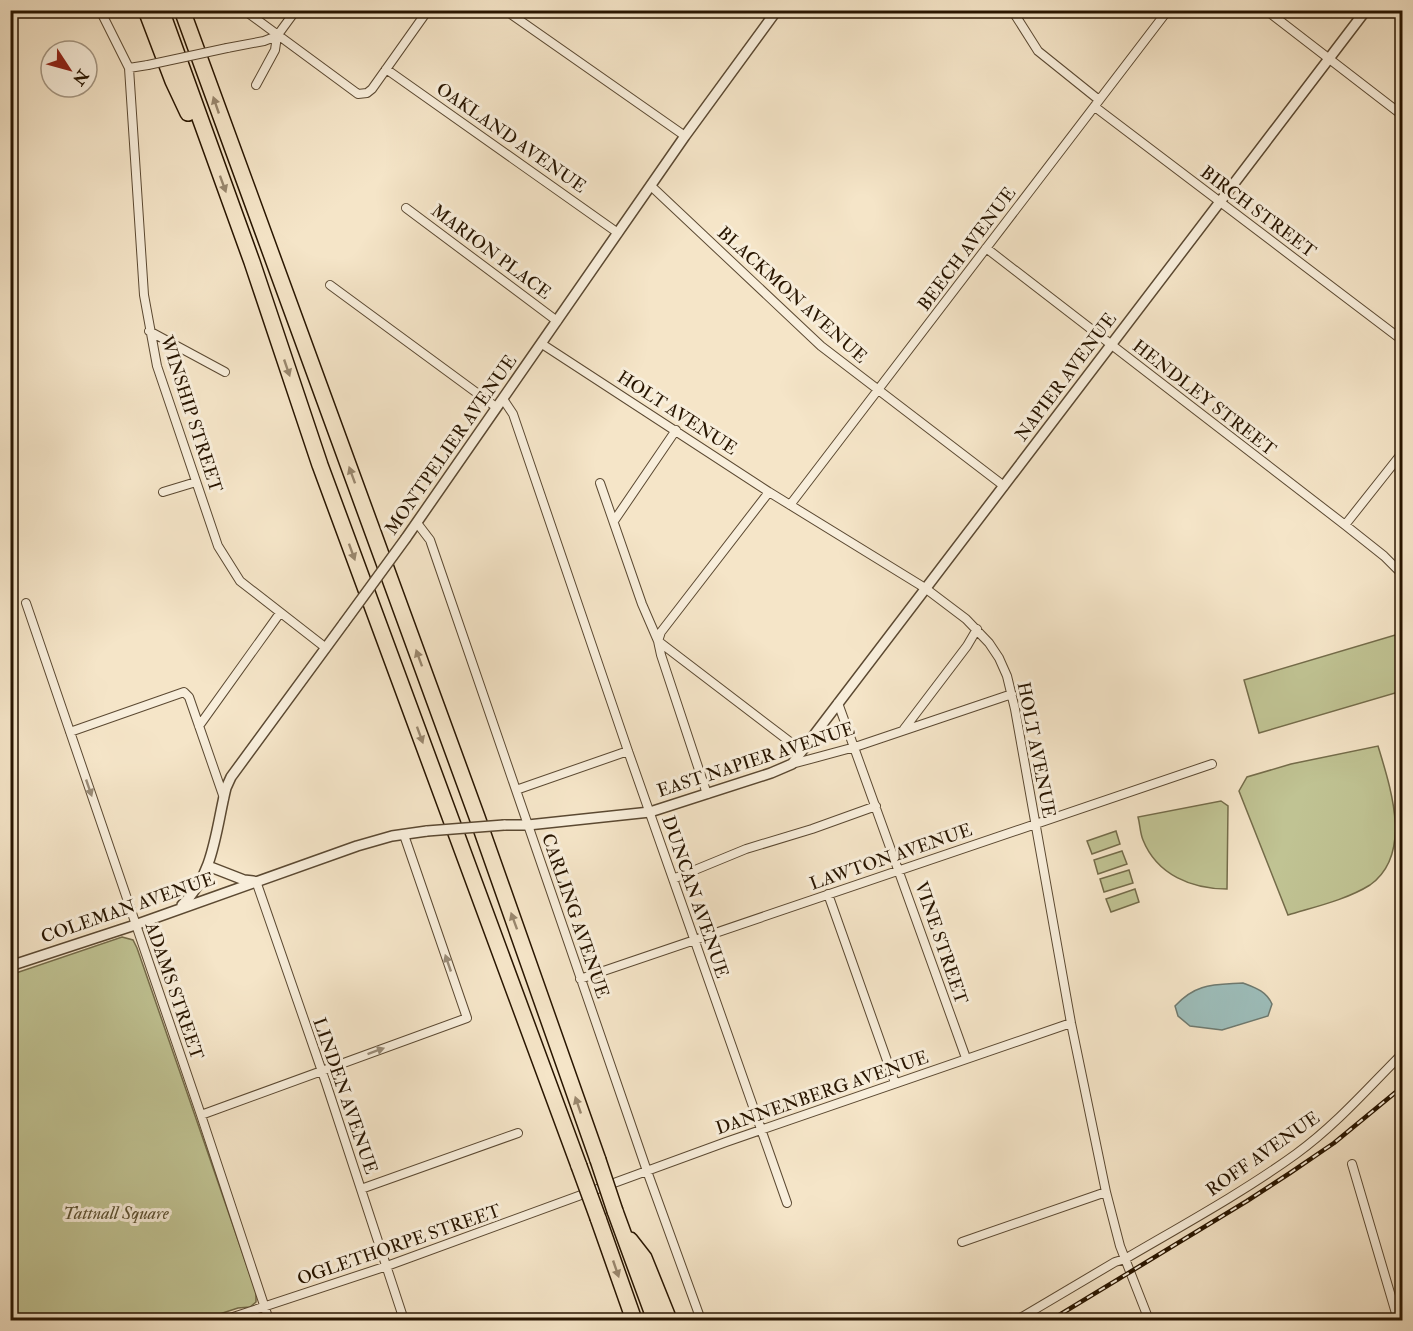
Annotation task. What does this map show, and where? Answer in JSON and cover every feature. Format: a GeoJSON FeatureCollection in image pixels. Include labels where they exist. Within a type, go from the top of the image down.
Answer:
{"type":"FeatureCollection","features":[{"type":"Feature","properties":{"kind":"highway"},"geometry":{"type":"LineString","coordinates":[[146,10],[173,81],[212,156]]}},
{"type":"Feature","properties":{"kind":"highway"},"geometry":{"type":"LineString","coordinates":[[161,10],[252,262],[320,465],[634,1320]]}},
{"type":"Feature","properties":{"kind":"highway"},"geometry":{"type":"LineString","coordinates":[[184,10],[194,45],[469,795],[655,1320]]}},
{"type":"Feature","properties":{"kind":"highway"},"geometry":{"type":"LineString","coordinates":[[623,1233],[645,1258],[669,1320]]}},
{"type":"Feature","properties":{"kind":"street"},"geometry":{"type":"LineString","coordinates":[[100,10],[129,68],[264,41],[277,36]]}},
{"type":"Feature","properties":{"kind":"street"},"geometry":{"type":"LineString","coordinates":[[244,10],[358,94],[367,93],[428,10]]}},
{"type":"Feature","properties":{"kind":"street"},"geometry":{"type":"LineString","coordinates":[[256,85],[275,50],[277,36],[296,10]]}},
{"type":"Feature","properties":{"kind":"street"},"geometry":{"type":"LineString","coordinates":[[505,10],[686,136]]}},
{"type":"Feature","properties":{"kind":"street","name":"MONTPELIER AVENUE"},"geometry":{"type":"LineString","coordinates":[[178,909],[197,887],[208,866],[226,788],[231,777],[417,523],[618,232],[777,10]]}},
{"type":"Feature","properties":{"kind":"street","name":"BIRCH STREET"},"geometry":{"type":"LineString","coordinates":[[1012,10],[1038,51],[1097,103],[1220,202],[1402,340]]}},
{"type":"Feature","properties":{"kind":"street","name":"BEECH AVENUE"},"geometry":{"type":"LineString","coordinates":[[790,505],[1168,10]]}},
{"type":"Feature","properties":{"kind":"street"},"geometry":{"type":"LineString","coordinates":[[1266,10],[1402,115]]}},
{"type":"Feature","properties":{"kind":"street","name":"NAPIER AVENUE"},"geometry":{"type":"LineString","coordinates":[[792,764],[1366,10]]}},
{"type":"Feature","properties":{"kind":"street","name":"WINSHIP STREET"},"geometry":{"type":"LineString","coordinates":[[129,68],[137,215],[149,331],[157,366],[196,482],[218,546],[240,581],[326,648]]}},
{"type":"Feature","properties":{"kind":"street","name":"OAKLAND AVENUE"},"geometry":{"type":"LineString","coordinates":[[386,69],[618,232]]}},
{"type":"Feature","properties":{"kind":"street","name":"BLACKMON AVENUE"},"geometry":{"type":"LineString","coordinates":[[651,186],[821,346],[1004,486]]}},
{"type":"Feature","properties":{"kind":"street","name":"MARION PLACE"},"geometry":{"type":"LineString","coordinates":[[406,208],[557,321]]}},
{"type":"Feature","properties":{"kind":"street","name":"HENDLEY STREET"},"geometry":{"type":"LineString","coordinates":[[986,248],[1345,525],[1384,556],[1402,574]]}},
{"type":"Feature","properties":{"kind":"street"},"geometry":{"type":"LineString","coordinates":[[330,285],[496,407]]}},
{"type":"Feature","properties":{"kind":"street"},"geometry":{"type":"LineString","coordinates":[[149,331],[225,372]]}},
{"type":"Feature","properties":{"kind":"street","name":"HOLT AVENUE"},"geometry":{"type":"LineString","coordinates":[[542,344],[769,492],[925,588],[977,629],[999,658],[1012,694],[1071,1023],[1106,1192],[1120,1246],[1149,1320]]}},
{"type":"Feature","properties":{"kind":"street","name":"DUNCAN AVENUE"},"geometry":{"type":"LineString","coordinates":[[503,399],[513,414],[628,751],[787,1203]]}},
{"type":"Feature","properties":{"kind":"street"},"geometry":{"type":"LineString","coordinates":[[614,521],[676,430]]}},
{"type":"Feature","properties":{"kind":"street"},"geometry":{"type":"LineString","coordinates":[[1345,525],[1402,453]]}},
{"type":"Feature","properties":{"kind":"street"},"geometry":{"type":"LineString","coordinates":[[163,492],[196,482]]}},
{"type":"Feature","properties":{"kind":"street"},"geometry":{"type":"LineString","coordinates":[[600,483],[642,604],[658,641],[669,682],[687,729],[707,794]]}},
{"type":"Feature","properties":{"kind":"street"},"geometry":{"type":"LineString","coordinates":[[658,641],[661,632],[769,492]]}},
{"type":"Feature","properties":{"kind":"street","name":"CARLING AVENUE"},"geometry":{"type":"LineString","coordinates":[[417,523],[430,540],[580,979],[701,1320]]}},
{"type":"Feature","properties":{"kind":"street","name":"ADAMS STREET"},"geometry":{"type":"LineString","coordinates":[[26,603],[269,1320]]}},
{"type":"Feature","properties":{"kind":"street"},"geometry":{"type":"LineString","coordinates":[[199,726],[280,613]]}},
{"type":"Feature","properties":{"kind":"street"},"geometry":{"type":"LineString","coordinates":[[904,730],[967,646],[977,629]]}},
{"type":"Feature","properties":{"kind":"street"},"geometry":{"type":"LineString","coordinates":[[658,641],[802,751]]}},
{"type":"Feature","properties":{"kind":"street"},"geometry":{"type":"LineString","coordinates":[[70,732],[184,692],[189,697],[224,799]]}},
{"type":"Feature","properties":{"kind":"street","name":"EAST NAPIER AVENUE"},"geometry":{"type":"LineString","coordinates":[[504,825],[528,825],[650,812],[1012,694]]}},
{"type":"Feature","properties":{"kind":"street","name":"VINE STREET"},"geometry":{"type":"LineString","coordinates":[[838,703],[966,1058]]}},
{"type":"Feature","properties":{"kind":"street"},"geometry":{"type":"LineString","coordinates":[[516,790],[628,751]]}},
{"type":"Feature","properties":{"kind":"street","name":"LAWTON AVENUE"},"geometry":{"type":"LineString","coordinates":[[580,979],[1212,764]]}},
{"type":"Feature","properties":{"kind":"street"},"geometry":{"type":"LineString","coordinates":[[673,879],[746,849],[876,806]]}},
{"type":"Feature","properties":{"kind":"street","name":"COLEMAN AVENUE"},"geometry":{"type":"LineString","coordinates":[[10,966],[135,925],[357,846],[427,831],[504,825]]}},
{"type":"Feature","properties":{"kind":"street"},"geometry":{"type":"LineString","coordinates":[[201,1115],[467,1018],[404,835]]}},
{"type":"Feature","properties":{"kind":"street","name":"COLEMAN AVENUE"},"geometry":{"type":"LineString","coordinates":[[208,866],[244,880],[256,881]]}},
{"type":"Feature","properties":{"kind":"street","name":"LINDEN AVENUE"},"geometry":{"type":"LineString","coordinates":[[256,881],[404,1320]]}},
{"type":"Feature","properties":{"kind":"street"},"geometry":{"type":"LineString","coordinates":[[828,894],[895,1083]]}},
{"type":"Feature","properties":{"kind":"street","name":"DANNENBERG AVENUE"},"geometry":{"type":"LineString","coordinates":[[584,1195],[895,1083],[1071,1023]]}},
{"type":"Feature","properties":{"kind":"street","name":"ROFF AVENUE"},"geometry":{"type":"LineString","coordinates":[[1017,1320],[1207,1211],[1297,1153],[1337,1120],[1402,1054]]}},
{"type":"Feature","properties":{"kind":"street"},"geometry":{"type":"LineString","coordinates":[[361,1190],[518,1132]]}},
{"type":"Feature","properties":{"kind":"street"},"geometry":{"type":"LineString","coordinates":[[1352,1164],[1398,1320]]}},
{"type":"Feature","properties":{"kind":"street"},"geometry":{"type":"LineString","coordinates":[[962,1242],[1106,1192]]}},
{"type":"Feature","properties":{"kind":"street","name":"OGLETHORPE STREET"},"geometry":{"type":"LineString","coordinates":[[224,1320],[387,1266],[584,1195]]}},
{"type":"Feature","properties":{"kind":"green space"},"geometry":{"type":"Polygon","coordinates":[[[1402,633],[1402,691],[1259,733],[1244,680],[1402,633]]]}},
{"type":"Feature","properties":{"kind":"green space"},"geometry":{"type":"Polygon","coordinates":[[[1378,746],[1393,801],[1395,820],[1395,839],[1391,856],[1383,872],[1370,885],[1351,895],[1288,915],[1239,791],[1247,777],[1291,764],[1378,746]]]}},
{"type":"Feature","properties":{"kind":"green space"},"geometry":{"type":"Polygon","coordinates":[[[1221,801],[1228,806],[1227,889],[1201,886],[1177,878],[1157,862],[1149,852],[1141,834],[1138,817],[1221,801]]]}},
{"type":"Feature","properties":{"kind":"green space"},"geometry":{"type":"Polygon","coordinates":[[[1116,831],[1120,844],[1092,854],[1087,841],[1116,831]]]}},
{"type":"Feature","properties":{"kind":"green space"},"geometry":{"type":"Polygon","coordinates":[[[1122,851],[1127,864],[1098,874],[1094,860],[1122,851]]]}},
{"type":"Feature","properties":{"kind":"green space"},"geometry":{"type":"Polygon","coordinates":[[[1129,870],[1133,883],[1104,892],[1100,879],[1129,870]]]}},
{"type":"Feature","properties":{"kind":"green space"},"geometry":{"type":"Polygon","coordinates":[[[1135,889],[1139,902],[1111,912],[1106,899],[1135,889]]]}},
{"type":"Feature","properties":{"kind":"green space","name":"Tattnall Square"},"geometry":{"type":"Polygon","coordinates":[[[122,937],[133,940],[137,948],[256,1292],[256,1302],[250,1307],[238,1308],[201,1320],[11,1320],[10,975],[122,937]]]}},
{"type":"Feature","properties":{"kind":"water"},"geometry":{"type":"Polygon","coordinates":[[[1243,983],[1260,990],[1267,996],[1272,1004],[1268,1016],[1222,1030],[1190,1026],[1178,1016],[1175,1006],[1190,993],[1206,987],[1243,983]]]}},
{"type":"Feature","properties":{"kind":"railway"},"geometry":{"type":"LineString","coordinates":[[1051,1320],[1290,1173],[1334,1143],[1402,1087]]}}]}
